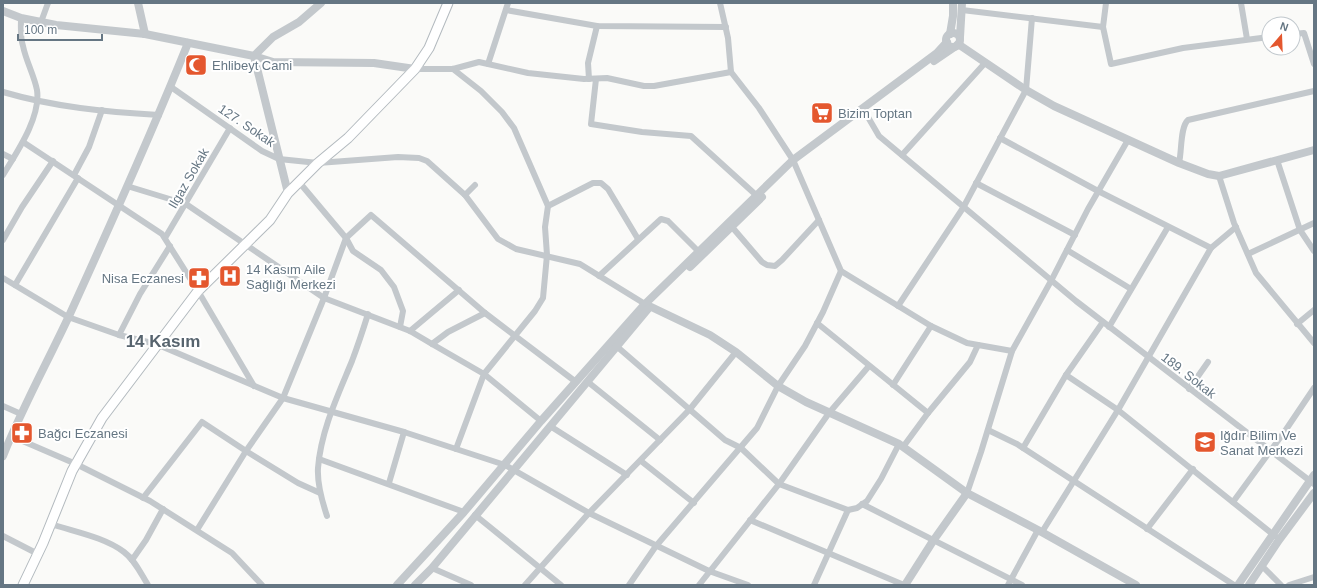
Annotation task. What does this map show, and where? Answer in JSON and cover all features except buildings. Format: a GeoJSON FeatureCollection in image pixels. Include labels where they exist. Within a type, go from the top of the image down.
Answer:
{"type":"FeatureCollection","features":[{"type":"Feature","properties":{"kind":"main road"},"geometry":{"type":"LineString","coordinates":[[23,585],[38,554],[76,464],[102,418],[156,344],[198,291],[270,220],[288,193],[318,163],[348,138],[415,69],[429,48],[448,3]]}},
{"type":"Feature","properties":{"kind":"street"},"geometry":{"type":"LineString","coordinates":[[41,22],[48,3]]}},
{"type":"Feature","properties":{"kind":"street"},"geometry":{"type":"LineString","coordinates":[[138,3],[145,34]]}},
{"type":"Feature","properties":{"kind":"street"},"geometry":{"type":"LineString","coordinates":[[254,56],[273,37],[299,22],[320,3]]}},
{"type":"Feature","properties":{"kind":"street"},"geometry":{"type":"LineString","coordinates":[[488,64],[508,3]]}},
{"type":"Feature","properties":{"kind":"street"},"geometry":{"type":"LineString","coordinates":[[720,3],[726,27],[731,72],[759,108],[794,162],[841,271],[931,326],[967,343],[1012,351]]}},
{"type":"Feature","properties":{"kind":"street"},"geometry":{"type":"LineString","coordinates":[[397,585],[464,512],[576,382],[614,344],[648,305],[699,252],[756,196],[794,162],[937,53],[947,42],[946,38],[950,34],[953,16],[953,3]]}},
{"type":"Feature","properties":{"kind":"street"},"geometry":{"type":"LineString","coordinates":[[1106,3],[1103,27],[1111,64],[1183,48],[1261,38]]}},
{"type":"Feature","properties":{"kind":"street"},"geometry":{"type":"LineString","coordinates":[[1241,3],[1247,39]]}},
{"type":"Feature","properties":{"kind":"street"},"geometry":{"type":"LineString","coordinates":[[648,305],[732,227],[794,162],[865,112],[958,42],[962,6],[1032,18],[1103,27]]}},
{"type":"Feature","properties":{"kind":"street"},"geometry":{"type":"LineString","coordinates":[[506,10],[597,26],[726,27]]}},
{"type":"Feature","properties":{"kind":"street"},"geometry":{"type":"LineString","coordinates":[[3,11],[21,18],[41,22],[145,34],[254,56],[273,62],[374,63],[415,69],[452,68],[479,62],[528,73],[589,79],[607,78],[644,86],[654,86],[731,72]]}},
{"type":"Feature","properties":{"kind":"street"},"geometry":{"type":"LineString","coordinates":[[3,175],[23,142],[38,101],[37,90],[22,45],[21,18]]}},
{"type":"Feature","properties":{"kind":"street"},"geometry":{"type":"LineString","coordinates":[[898,306],[963,208],[1026,90],[1032,18]]}},
{"type":"Feature","properties":{"kind":"street"},"geometry":{"type":"LineString","coordinates":[[589,79],[588,63],[597,26]]}},
{"type":"Feature","properties":{"kind":"street"},"geometry":{"type":"LineString","coordinates":[[950,34],[956,33],[958,42],[985,63],[1026,90],[1054,106],[1179,163],[1208,174],[1219,176],[1314,150]]}},
{"type":"Feature","properties":{"kind":"street"},"geometry":{"type":"LineString","coordinates":[[1301,33],[1304,33],[1314,64]]}},
{"type":"Feature","properties":{"kind":"street"},"geometry":{"type":"LineString","coordinates":[[947,42],[950,46],[958,42]]}},
{"type":"Feature","properties":{"kind":"street"},"geometry":{"type":"LineString","coordinates":[[3,456],[21,414],[68,317],[159,115],[188,43]]}},
{"type":"Feature","properties":{"kind":"street"},"geometry":{"type":"LineString","coordinates":[[254,56],[288,193]]}},
{"type":"Feature","properties":{"kind":"street"},"geometry":{"type":"LineString","coordinates":[[902,155],[985,63]]}},
{"type":"Feature","properties":{"kind":"street"},"geometry":{"type":"LineString","coordinates":[[452,68],[481,91],[502,112],[514,128],[548,206],[545,227],[547,255],[543,298],[535,311],[484,374],[456,449]]}},
{"type":"Feature","properties":{"kind":"street"},"geometry":{"type":"LineString","coordinates":[[596,79],[591,124],[642,132],[692,136],[756,196]]}},
{"type":"Feature","properties":{"kind":"street","name":"127. Sokak"},"geometry":{"type":"LineString","coordinates":[[171,87],[262,151],[279,159],[318,163],[380,157],[419,158],[427,161],[465,195],[498,239],[516,249],[547,255]]}},
{"type":"Feature","properties":{"kind":"street"},"geometry":{"type":"LineString","coordinates":[[1179,163],[1182,152],[1182,128],[1188,120],[1314,91]]}},
{"type":"Feature","properties":{"kind":"street"},"geometry":{"type":"LineString","coordinates":[[3,92],[38,101],[102,110],[159,115]]}},
{"type":"Feature","properties":{"kind":"street"},"geometry":{"type":"LineString","coordinates":[[15,285],[76,176],[89,147],[102,110]]}},
{"type":"Feature","properties":{"kind":"street","name":"189. Sokak"},"geometry":{"type":"LineString","coordinates":[[865,112],[879,136],[1051,281],[1270,452],[1313,480]]}},
{"type":"Feature","properties":{"kind":"street","name":"Ilgaz Sokak"},"geometry":{"type":"LineString","coordinates":[[165,238],[230,128]]}},
{"type":"Feature","properties":{"kind":"street"},"geometry":{"type":"LineString","coordinates":[[1000,138],[1098,191],[1211,248]]}},
{"type":"Feature","properties":{"kind":"street"},"geometry":{"type":"LineString","coordinates":[[750,520],[905,585],[933,541],[967,493],[1012,351],[1051,281],[1098,191],[1128,140]]}},
{"type":"Feature","properties":{"kind":"street"},"geometry":{"type":"LineString","coordinates":[[23,142],[162,234],[198,291],[254,386]]}},
{"type":"Feature","properties":{"kind":"street"},"geometry":{"type":"LineString","coordinates":[[3,154],[13,159]]}},
{"type":"Feature","properties":{"kind":"street"},"geometry":{"type":"LineString","coordinates":[[1277,160],[1300,230],[1314,251]]}},
{"type":"Feature","properties":{"kind":"street"},"geometry":{"type":"LineString","coordinates":[[3,240],[22,207],[53,161]]}},
{"type":"Feature","properties":{"kind":"street"},"geometry":{"type":"LineString","coordinates":[[1219,176],[1236,227],[1256,273],[1314,343]]}},
{"type":"Feature","properties":{"kind":"street"},"geometry":{"type":"LineString","coordinates":[[299,182],[346,238],[353,251],[381,270],[394,287],[403,311],[400,327]]}},
{"type":"Feature","properties":{"kind":"street"},"geometry":{"type":"LineString","coordinates":[[548,206],[592,183],[601,183],[608,189],[638,239]]}},
{"type":"Feature","properties":{"kind":"street"},"geometry":{"type":"LineString","coordinates":[[976,183],[1074,235]]}},
{"type":"Feature","properties":{"kind":"street"},"geometry":{"type":"LineString","coordinates":[[465,195],[475,185]]}},
{"type":"Feature","properties":{"kind":"street"},"geometry":{"type":"LineString","coordinates":[[127,186],[186,204],[324,298],[410,331],[484,374],[541,421]]}},
{"type":"Feature","properties":{"kind":"street"},"geometry":{"type":"LineString","coordinates":[[197,530],[246,451],[283,398],[324,298],[346,238],[371,215],[426,264],[485,313],[576,382]]}},
{"type":"Feature","properties":{"kind":"street"},"geometry":{"type":"LineString","coordinates":[[599,276],[661,219],[665,219],[699,252]]}},
{"type":"Feature","properties":{"kind":"street"},"geometry":{"type":"LineString","coordinates":[[732,227],[762,262],[766,265],[775,266],[819,220]]}},
{"type":"Feature","properties":{"kind":"street"},"geometry":{"type":"LineString","coordinates":[[1248,254],[1314,223]]}},
{"type":"Feature","properties":{"kind":"street"},"geometry":{"type":"LineString","coordinates":[[1109,327],[1168,227]]}},
{"type":"Feature","properties":{"kind":"street"},"geometry":{"type":"LineString","coordinates":[[1009,582],[1118,410],[1211,248],[1236,227]]}},
{"type":"Feature","properties":{"kind":"street"},"geometry":{"type":"LineString","coordinates":[[119,335],[140,294],[170,246]]}},
{"type":"Feature","properties":{"kind":"street"},"geometry":{"type":"LineString","coordinates":[[1067,250],[1131,289]]}},
{"type":"Feature","properties":{"kind":"street"},"geometry":{"type":"LineString","coordinates":[[547,255],[580,264],[648,305],[698,328],[736,352],[778,386],[829,413],[901,446],[967,493],[1040,531],[1132,584]]}},
{"type":"Feature","properties":{"kind":"street"},"geometry":{"type":"LineString","coordinates":[[629,585],[656,546],[742,448],[757,428],[778,386],[797,361],[817,323],[841,271]]}},
{"type":"Feature","properties":{"kind":"street"},"geometry":{"type":"LineString","coordinates":[[3,278],[68,317],[119,335],[156,344],[283,398],[404,432],[505,465],[589,513],[709,571],[748,585]]}},
{"type":"Feature","properties":{"kind":"street"},"geometry":{"type":"LineString","coordinates":[[410,331],[459,290]]}},
{"type":"Feature","properties":{"kind":"street"},"geometry":{"type":"LineString","coordinates":[[1297,324],[1314,310]]}},
{"type":"Feature","properties":{"kind":"street"},"geometry":{"type":"LineString","coordinates":[[432,344],[448,332],[485,313]]}},
{"type":"Feature","properties":{"kind":"street"},"geometry":{"type":"LineString","coordinates":[[328,516],[320,493],[318,470],[319,459],[330,410],[352,360],[368,314]]}},
{"type":"Feature","properties":{"kind":"street"},"geometry":{"type":"LineString","coordinates":[[1023,448],[1066,375],[1103,322]]}},
{"type":"Feature","properties":{"kind":"street"},"geometry":{"type":"LineString","coordinates":[[817,323],[928,413]]}},
{"type":"Feature","properties":{"kind":"street"},"geometry":{"type":"LineString","coordinates":[[894,385],[931,326]]}},
{"type":"Feature","properties":{"kind":"street"},"geometry":{"type":"LineString","coordinates":[[415,585],[432,568],[513,469],[588,382],[614,344]]}},
{"type":"Feature","properties":{"kind":"street"},"geometry":{"type":"LineString","coordinates":[[614,344],[725,440],[742,448],[779,484],[848,510]]}},
{"type":"Feature","properties":{"kind":"street"},"geometry":{"type":"LineString","coordinates":[[814,585],[827,553],[848,510],[867,501],[901,446],[970,362],[978,345]]}},
{"type":"Feature","properties":{"kind":"street"},"geometry":{"type":"LineString","coordinates":[[526,585],[589,513],[690,409],[736,352]]}},
{"type":"Feature","properties":{"kind":"street"},"geometry":{"type":"LineString","coordinates":[[1189,389],[1208,362]]}},
{"type":"Feature","properties":{"kind":"street"},"geometry":{"type":"LineString","coordinates":[[699,585],[779,484],[829,413],[869,366]]}},
{"type":"Feature","properties":{"kind":"street"},"geometry":{"type":"LineString","coordinates":[[1066,375],[1118,410],[1276,537]]}},
{"type":"Feature","properties":{"kind":"street"},"geometry":{"type":"LineString","coordinates":[[588,382],[660,440]]}},
{"type":"Feature","properties":{"kind":"street"},"geometry":{"type":"LineString","coordinates":[[1233,502],[1270,452],[1314,388]]}},
{"type":"Feature","properties":{"kind":"street"},"geometry":{"type":"LineString","coordinates":[[3,406],[21,414]]}},
{"type":"Feature","properties":{"kind":"street"},"geometry":{"type":"LineString","coordinates":[[143,498],[202,422],[298,483],[320,493]]}},
{"type":"Feature","properties":{"kind":"street"},"geometry":{"type":"LineString","coordinates":[[550,426],[627,475]]}},
{"type":"Feature","properties":{"kind":"street"},"geometry":{"type":"LineString","coordinates":[[988,430],[1023,448],[1234,585]]}},
{"type":"Feature","properties":{"kind":"street"},"geometry":{"type":"LineString","coordinates":[[388,483],[404,432]]}},
{"type":"Feature","properties":{"kind":"street"},"geometry":{"type":"LineString","coordinates":[[11,436],[76,464],[163,509],[232,553],[262,585]]}},
{"type":"Feature","properties":{"kind":"street"},"geometry":{"type":"LineString","coordinates":[[319,459],[464,512]]}},
{"type":"Feature","properties":{"kind":"street"},"geometry":{"type":"LineString","coordinates":[[641,460],[694,503]]}},
{"type":"Feature","properties":{"kind":"street"},"geometry":{"type":"LineString","coordinates":[[1147,529],[1193,470]]}},
{"type":"Feature","properties":{"kind":"street"},"geometry":{"type":"LineString","coordinates":[[1249,585],[1262,566],[1276,537],[1313,480]]}},
{"type":"Feature","properties":{"kind":"street"},"geometry":{"type":"LineString","coordinates":[[1238,585],[1276,537],[1313,495]]}},
{"type":"Feature","properties":{"kind":"street"},"geometry":{"type":"LineString","coordinates":[[862,504],[1009,582],[1022,585]]}},
{"type":"Feature","properties":{"kind":"street"},"geometry":{"type":"LineString","coordinates":[[132,560],[146,540],[163,509]]}},
{"type":"Feature","properties":{"kind":"street"},"geometry":{"type":"LineString","coordinates":[[476,515],[539,569],[561,585]]}},
{"type":"Feature","properties":{"kind":"street"},"geometry":{"type":"LineString","coordinates":[[51,524],[107,542],[125,552],[148,585]]}},
{"type":"Feature","properties":{"kind":"street"},"geometry":{"type":"LineString","coordinates":[[3,536],[38,554]]}},
{"type":"Feature","properties":{"kind":"street"},"geometry":{"type":"LineString","coordinates":[[1262,566],[1281,585]]}},
{"type":"Feature","properties":{"kind":"street"},"geometry":{"type":"LineString","coordinates":[[432,568],[471,585]]}},
{"type":"Feature","properties":{"kind":"street"},"geometry":{"type":"LineString","coordinates":[[1289,585],[1314,577]]}},
{"type":"Feature","properties":{"kind":"place","name":"Ehlibeyt Cami"},"geometry":{"type":"Point","coordinates":[196,65]}},
{"type":"Feature","properties":{"kind":"place","name":"Bizim Toptan"},"geometry":{"type":"Point","coordinates":[822,113]}},
{"type":"Feature","properties":{"kind":"place","name":"14 Kasım Aile Sağlığı Merkezi"},"geometry":{"type":"Point","coordinates":[230,276]}},
{"type":"Feature","properties":{"kind":"place","name":"Nisa Eczanesi"},"geometry":{"type":"Point","coordinates":[199,278]}},
{"type":"Feature","properties":{"kind":"place","name":"Bağcı Eczanesi"},"geometry":{"type":"Point","coordinates":[22,433]}},
{"type":"Feature","properties":{"kind":"place","name":"Iğdır Bilim Ve Sanat Merkezi"},"geometry":{"type":"Point","coordinates":[1205,442]}},
{"type":"Feature","properties":{"kind":"district","name":"14 Kasım"},"geometry":{"type":"Point","coordinates":[163,341]}}]}
